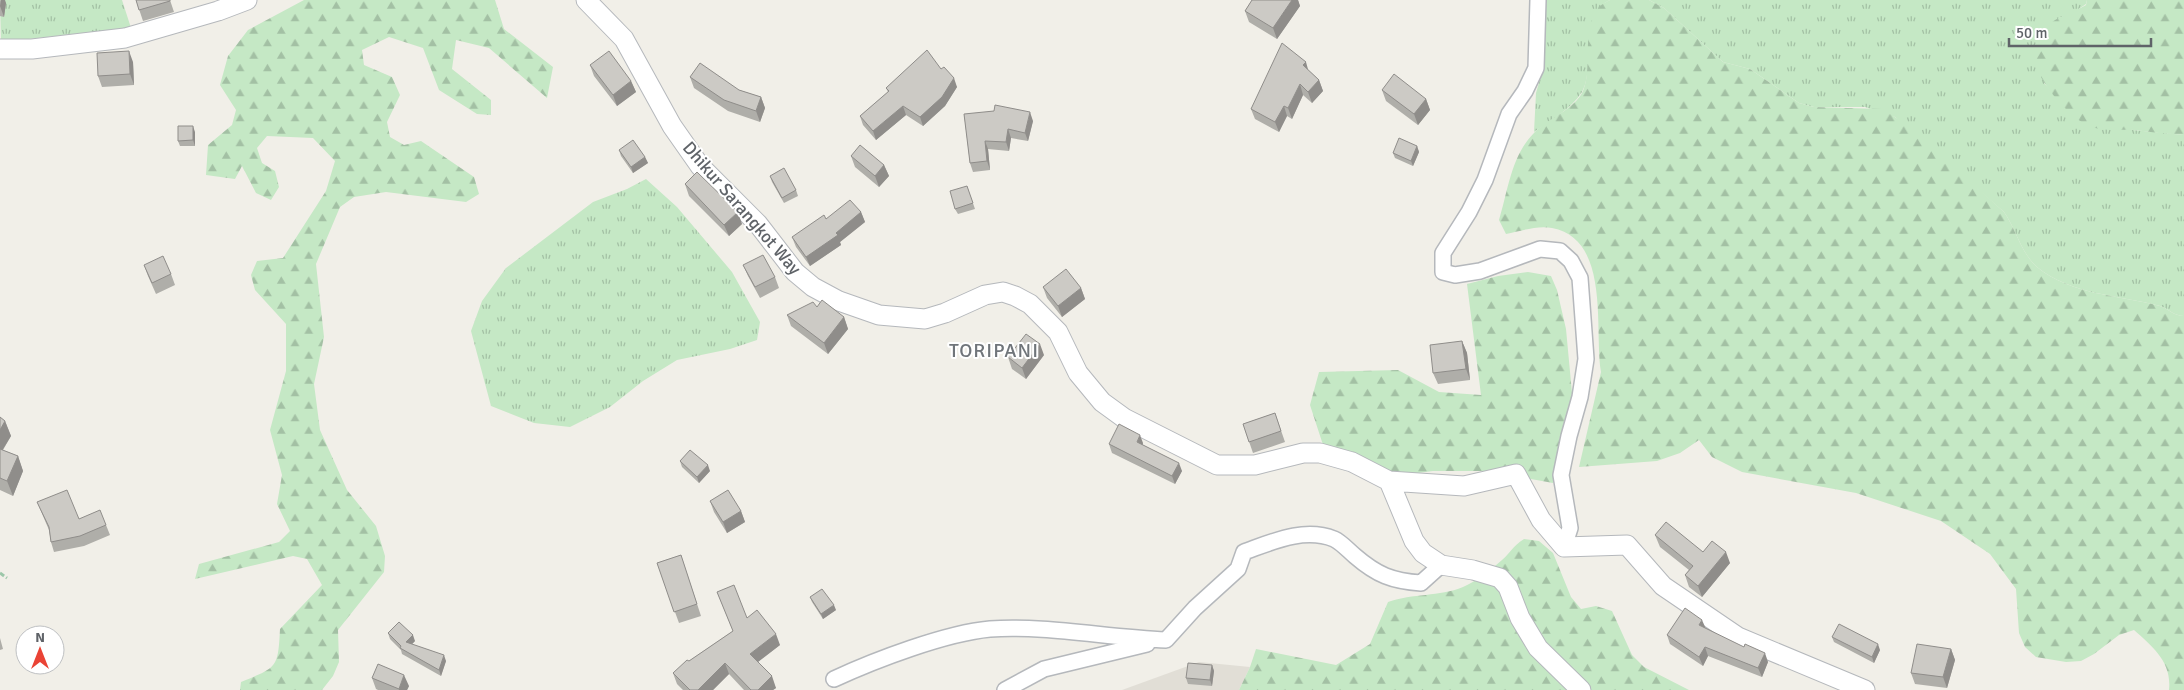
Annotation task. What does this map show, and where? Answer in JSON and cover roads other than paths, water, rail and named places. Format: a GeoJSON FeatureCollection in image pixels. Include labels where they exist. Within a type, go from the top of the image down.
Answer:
{"type":"FeatureCollection","features":[{"type":"Feature","properties":{"kind":"street"},"geometry":{"type":"LineString","coordinates":[[0,49],[32,49],[125,38],[218,11],[247,0]]}},
{"type":"Feature","properties":{"kind":"street","name":"Dhikur Sarangkot Way"},"geometry":{"type":"LineString","coordinates":[[586,0],[624,40],[672,126],[700,166],[758,224],[795,272],[813,287],[838,301],[879,315],[925,319],[945,313],[985,295],[1003,292],[1015,296],[1030,304],[1058,332],[1078,373],[1102,402],[1124,418],[1200,458],[1217,466],[1231,466],[1255,464],[1304,453],[1320,453],[1352,462],[1389,481]]}},
{"type":"Feature","properties":{"kind":"street"},"geometry":{"type":"LineString","coordinates":[[1538,0],[1536,68],[1526,90],[1509,114],[1485,180],[1469,212],[1443,253],[1443,272],[1455,275],[1480,271],[1540,249],[1560,251],[1571,260],[1580,278],[1586,359],[1580,397],[1569,436],[1562,475],[1570,528],[1564,546]]}},
{"type":"Feature","properties":{"kind":"street"},"geometry":{"type":"LineString","coordinates":[[1581,690],[1538,648],[1520,618],[1508,587],[1500,578],[1473,570],[1441,564],[1423,553],[1414,542],[1389,481],[1464,486],[1516,474],[1541,520],[1564,546],[1627,545],[1663,586],[1738,637],[1865,690]]}},
{"type":"Feature","properties":{"kind":"street"},"geometry":{"type":"LineString","coordinates":[[1005,690],[1044,669],[1166,640],[1195,608],[1238,569],[1244,552],[1284,538],[1309,534],[1335,539],[1371,569],[1396,581],[1421,584],[1441,564]]}},
{"type":"Feature","properties":{"kind":"street"},"geometry":{"type":"LineString","coordinates":[[834,679],[858,668],[950,637],[990,630],[1042,630],[1166,640]]}},
{"type":"Feature","properties":{"kind":"district","name":"TORIPANI"},"geometry":{"type":"Point","coordinates":[994,350]}}]}
